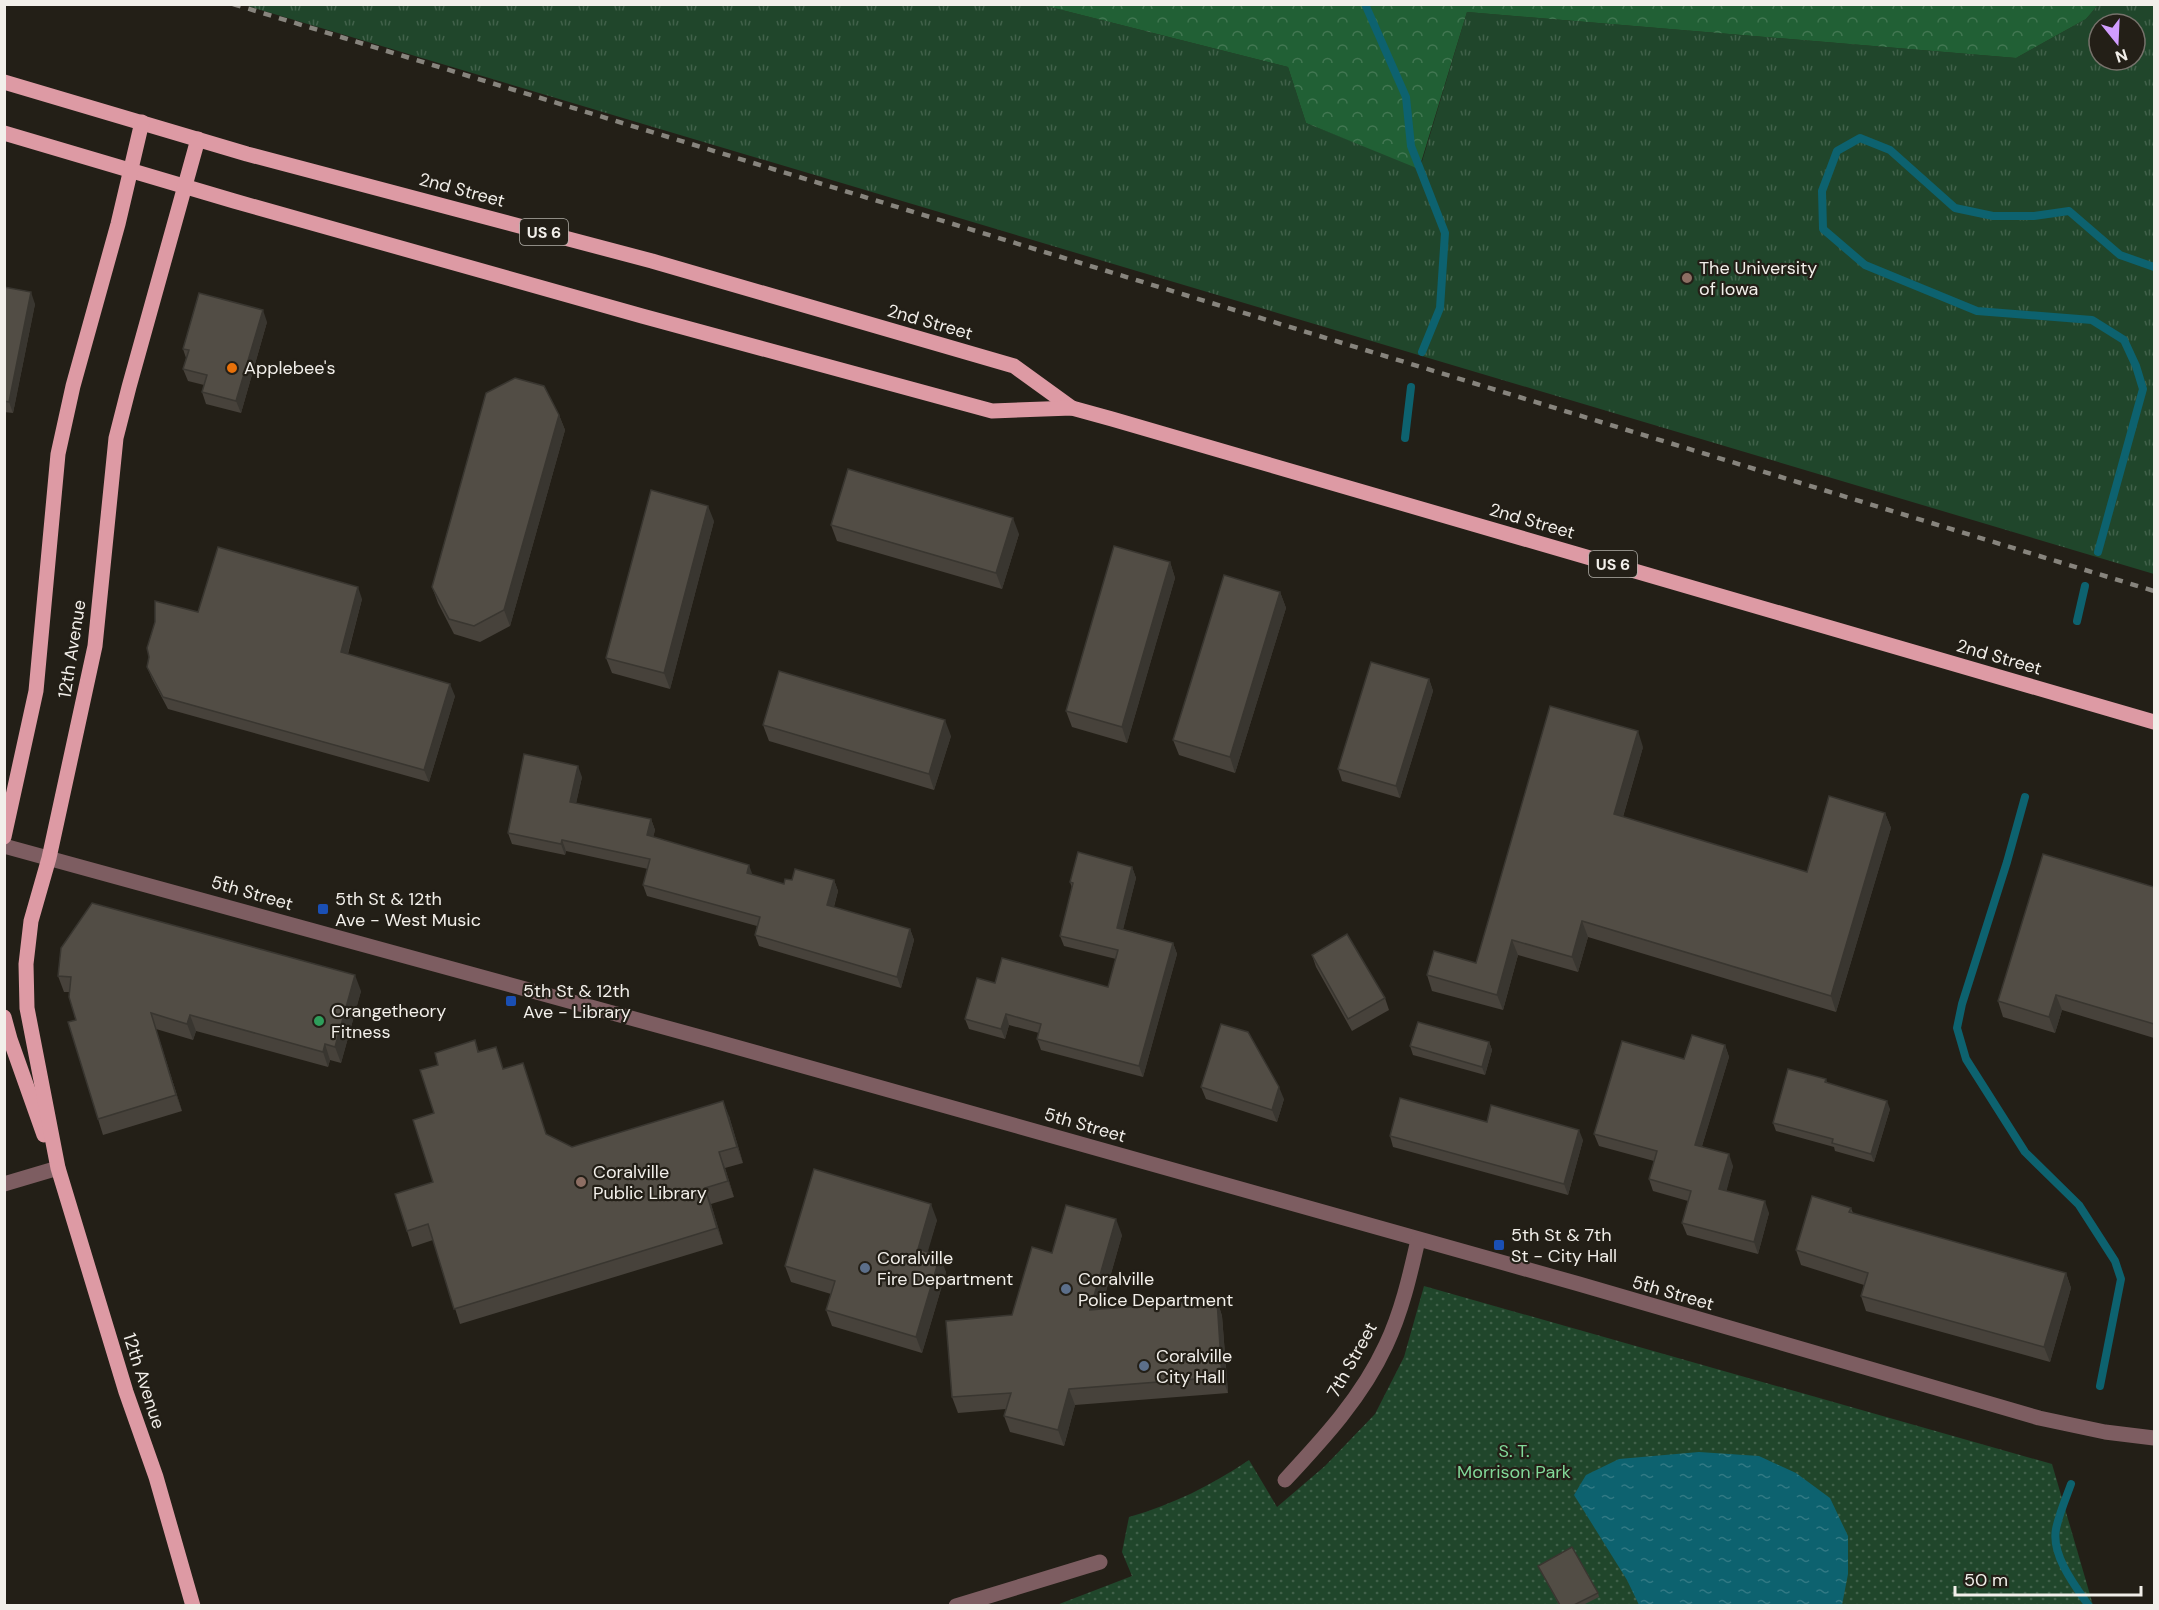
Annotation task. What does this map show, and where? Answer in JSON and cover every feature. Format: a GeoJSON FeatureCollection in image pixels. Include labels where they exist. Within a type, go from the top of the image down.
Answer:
{"type":"FeatureCollection","features":[{"type":"Feature","properties":{"kind":"main road","name":"2nd Street"},"geometry":{"type":"LineString","coordinates":[[4,82],[198,139],[652,261],[1014,366],[1072,408]]}},
{"type":"Feature","properties":{"kind":"main road","name":"12th Avenue"},"geometry":{"type":"LineString","coordinates":[[4,837],[36,691],[58,454],[73,386],[118,224],[142,122]]}},
{"type":"Feature","properties":{"kind":"main road","name":"2nd Street"},"geometry":{"type":"LineString","coordinates":[[4,132],[234,201],[642,316],[992,411],[1072,408],[2154,722]]}},
{"type":"Feature","properties":{"kind":"main road","name":"12th Avenue"},"geometry":{"type":"LineString","coordinates":[[58,1168],[27,1008],[26,975],[31,921],[49,858],[94,646],[116,438],[198,139]]}},
{"type":"Feature","properties":{"kind":"main road","name":"12th Avenue"},"geometry":{"type":"LineString","coordinates":[[4,1017],[10,1040],[58,1168],[126,1392],[156,1477],[193,1605]]}},
{"type":"Feature","properties":{"kind":"street","name":"5th Street"},"geometry":{"type":"LineString","coordinates":[[4,846],[711,1040],[1418,1239],[2039,1418],[2105,1432],[2154,1438]]}},
{"type":"Feature","properties":{"kind":"street"},"geometry":{"type":"LineString","coordinates":[[4,1184],[58,1168]]}},
{"type":"Feature","properties":{"kind":"street","name":"7th Street"},"geometry":{"type":"LineString","coordinates":[[1285,1480],[1333,1428],[1363,1388],[1387,1344],[1404,1298],[1418,1239]]}},
{"type":"Feature","properties":{"kind":"street"},"geometry":{"type":"LineString","coordinates":[[956,1605],[1100,1562]]}},
{"type":"Feature","properties":{"kind":"green space"},"geometry":{"type":"Polygon","coordinates":[[[2098,4],[2092,12],[2087,12],[2086,19],[2016,58],[1467,12],[1419,169],[1306,123],[1288,67],[1042,5],[2098,4]]]}},
{"type":"Feature","properties":{"kind":"green space","name":"The University of Iowa"},"geometry":{"type":"Polygon","coordinates":[[[244,5],[1042,5],[1288,67],[1306,123],[1420,168],[1467,12],[2016,58],[2087,18],[2087,72],[2147,72],[2147,12],[2092,12],[2098,5],[2154,5],[2154,574],[244,5]]]}},
{"type":"Feature","properties":{"kind":"green space","name":"S. T. Morrison Park"},"geometry":{"type":"Polygon","coordinates":[[[1424,1286],[2052,1464],[2093,1605],[1054,1606],[1132,1576],[1122,1552],[1129,1517],[1191,1493],[1249,1460],[1277,1507],[1325,1466],[1375,1414],[1404,1357],[1424,1286]]]}},
{"type":"Feature","properties":{"kind":"water"},"geometry":{"type":"Polygon","coordinates":[[[1699,1452],[1759,1456],[1796,1473],[1830,1498],[1848,1536],[1848,1574],[1842,1605],[1639,1605],[1627,1580],[1574,1495],[1586,1475],[1619,1459],[1699,1452]]]}},
{"type":"Feature","properties":{"kind":"building"},"geometry":{"type":"Polygon","coordinates":[[[4,287],[31,292],[9,402],[4,401],[4,287]]]}},
{"type":"Feature","properties":{"kind":"building"},"geometry":{"type":"Polygon","coordinates":[[[199,293],[263,310],[236,401],[202,392],[207,375],[183,369],[189,350],[183,349],[199,293]]]}},
{"type":"Feature","properties":{"kind":"building"},"geometry":{"type":"Polygon","coordinates":[[[515,378],[544,386],[559,415],[504,610],[474,626],[449,619],[432,587],[486,393],[515,378]]]}},
{"type":"Feature","properties":{"kind":"building"},"geometry":{"type":"Polygon","coordinates":[[[848,469],[1013,518],[996,573],[831,525],[848,469]]]}},
{"type":"Feature","properties":{"kind":"building"},"geometry":{"type":"Polygon","coordinates":[[[651,490],[708,506],[664,673],[606,658],[651,490]]]}},
{"type":"Feature","properties":{"kind":"building"},"geometry":{"type":"Polygon","coordinates":[[[1114,546],[1170,562],[1122,727],[1066,711],[1114,546]]]}},
{"type":"Feature","properties":{"kind":"building"},"geometry":{"type":"Polygon","coordinates":[[[218,547],[358,587],[341,652],[450,684],[424,770],[163,697],[147,667],[149,657],[147,648],[155,622],[155,601],[198,612],[218,547]]]}},
{"type":"Feature","properties":{"kind":"building"},"geometry":{"type":"Polygon","coordinates":[[[1224,575],[1280,592],[1230,757],[1173,740],[1224,575]]]}},
{"type":"Feature","properties":{"kind":"building"},"geometry":{"type":"Polygon","coordinates":[[[1371,662],[1429,679],[1396,786],[1338,769],[1371,662]]]}},
{"type":"Feature","properties":{"kind":"building"},"geometry":{"type":"Polygon","coordinates":[[[779,671],[945,720],[929,774],[763,725],[779,671]]]}},
{"type":"Feature","properties":{"kind":"building"},"geometry":{"type":"Polygon","coordinates":[[[1550,706],[1638,731],[1614,814],[1807,872],[1829,796],[1885,813],[1831,996],[1582,921],[1572,957],[1512,940],[1497,995],[1427,975],[1434,951],[1476,963],[1550,706]]]}},
{"type":"Feature","properties":{"kind":"building"},"geometry":{"type":"Polygon","coordinates":[[[524,754],[578,766],[570,802],[651,819],[647,835],[749,865],[747,873],[784,884],[785,879],[792,880],[795,869],[834,880],[827,905],[910,929],[897,977],[755,935],[760,917],[643,885],[650,859],[562,840],[561,844],[508,833],[524,754]]]}},
{"type":"Feature","properties":{"kind":"building"},"geometry":{"type":"Polygon","coordinates":[[[1078,852],[1132,867],[1117,928],[1173,943],[1139,1066],[1037,1039],[1041,1024],[1006,1014],[1001,1029],[965,1019],[977,978],[995,983],[1002,958],[1108,987],[1118,950],[1060,936],[1078,852]]]}},
{"type":"Feature","properties":{"kind":"building"},"geometry":{"type":"Polygon","coordinates":[[[2043,854],[2154,887],[2154,1024],[2056,995],[2049,1017],[1998,1001],[2043,854]]]}},
{"type":"Feature","properties":{"kind":"building"},"geometry":{"type":"Polygon","coordinates":[[[92,903],[355,975],[335,1047],[325,1044],[323,1052],[190,1015],[187,1024],[151,1013],[176,1095],[98,1119],[68,1022],[76,1020],[69,997],[71,977],[58,976],[61,948],[92,903]]]}},
{"type":"Feature","properties":{"kind":"building"},"geometry":{"type":"Polygon","coordinates":[[[1347,934],[1385,998],[1348,1019],[1312,955],[1347,934]]]}},
{"type":"Feature","properties":{"kind":"building"},"geometry":{"type":"Polygon","coordinates":[[[1418,1022],[1489,1042],[1482,1067],[1410,1046],[1418,1022]]]}},
{"type":"Feature","properties":{"kind":"building"},"geometry":{"type":"Polygon","coordinates":[[[1221,1024],[1248,1032],[1279,1087],[1272,1110],[1201,1087],[1221,1024]]]}},
{"type":"Feature","properties":{"kind":"building"},"geometry":{"type":"Polygon","coordinates":[[[1692,1035],[1725,1045],[1695,1145],[1729,1154],[1719,1189],[1765,1201],[1754,1242],[1682,1223],[1691,1191],[1649,1179],[1657,1151],[1594,1134],[1622,1041],[1684,1059],[1692,1035]]]}},
{"type":"Feature","properties":{"kind":"building","name":"Coralville Public Library"},"geometry":{"type":"Polygon","coordinates":[[[475,1040],[478,1052],[496,1047],[503,1069],[523,1063],[546,1134],[572,1147],[723,1101],[737,1147],[719,1152],[728,1181],[705,1188],[717,1228],[454,1309],[428,1224],[407,1231],[395,1194],[433,1182],[413,1120],[434,1113],[420,1070],[438,1065],[435,1053],[475,1040]]]}},
{"type":"Feature","properties":{"kind":"building"},"geometry":{"type":"Polygon","coordinates":[[[1788,1069],[1826,1079],[1825,1082],[1887,1101],[1871,1154],[1832,1143],[1833,1139],[1773,1123],[1788,1069]]]}},
{"type":"Feature","properties":{"kind":"building"},"geometry":{"type":"Polygon","coordinates":[[[1400,1098],[1487,1122],[1491,1105],[1579,1130],[1564,1184],[1390,1136],[1400,1098]]]}},
{"type":"Feature","properties":{"kind":"building","name":"Coralville Fire Department"},"geometry":{"type":"Polygon","coordinates":[[[814,1169],[931,1204],[918,1249],[940,1256],[916,1337],[826,1310],[835,1281],[785,1266],[814,1169]]]}},
{"type":"Feature","properties":{"kind":"building"},"geometry":{"type":"Polygon","coordinates":[[[1812,1196],[1851,1208],[1849,1212],[2066,1273],[2044,1347],[1861,1296],[1868,1273],[1796,1250],[1812,1196]]]}},
{"type":"Feature","properties":{"kind":"building"},"geometry":{"type":"Polygon","coordinates":[[[1066,1205],[1116,1219],[1090,1310],[1217,1300],[1222,1377],[1069,1389],[1058,1430],[1004,1416],[1011,1393],[952,1397],[946,1321],[1012,1315],[1032,1247],[1052,1253],[1066,1205]]]}},
{"type":"Feature","properties":{"kind":"building"},"geometry":{"type":"Polygon","coordinates":[[[1572,1547],[1598,1593],[1574,1605],[1560,1605],[1538,1566],[1572,1547]]]}},
{"type":"Feature","properties":{"kind":"waterway"},"geometry":{"type":"LineString","coordinates":[[1365,4],[1406,97],[1411,146],[1445,233],[1440,308],[1422,352]]}},
{"type":"Feature","properties":{"kind":"waterway"},"geometry":{"type":"LineString","coordinates":[[2098,552],[2143,389],[2124,340],[2092,320],[1977,311],[1865,265],[1823,229],[1822,191],[1837,151],[1860,138],[1890,150],[1955,208],[1993,216],[2034,216],[2069,211],[2120,255],[2154,267]]}},
{"type":"Feature","properties":{"kind":"waterway"},"geometry":{"type":"LineString","coordinates":[[1405,438],[1411,387]]}},
{"type":"Feature","properties":{"kind":"waterway"},"geometry":{"type":"LineString","coordinates":[[2077,621],[2085,586]]}},
{"type":"Feature","properties":{"kind":"waterway"},"geometry":{"type":"LineString","coordinates":[[2025,797],[1962,1004],[1957,1028],[1966,1059],[2025,1152],[2079,1205],[2115,1261],[2121,1279],[2100,1386]]}},
{"type":"Feature","properties":{"kind":"waterway"},"geometry":{"type":"LineString","coordinates":[[2071,1484],[2059,1518],[2055,1539],[2065,1570],[2089,1606]]}},
{"type":"Feature","properties":{"kind":"railway"},"geometry":{"type":"LineString","coordinates":[[233,4],[2154,591]]}},
{"type":"Feature","properties":{"kind":"place","name":"The University of Iowa"},"geometry":{"type":"Point","coordinates":[1687,278]}},
{"type":"Feature","properties":{"kind":"place","name":"Applebee's"},"geometry":{"type":"Point","coordinates":[232,368]}},
{"type":"Feature","properties":{"kind":"place","name":"5th St & 12th Ave - West Music"},"geometry":{"type":"Point","coordinates":[323,909]}},
{"type":"Feature","properties":{"kind":"place","name":"5th St & 12th Ave - Library"},"geometry":{"type":"Point","coordinates":[511,1001]}},
{"type":"Feature","properties":{"kind":"place","name":"Orangetheory Fitness"},"geometry":{"type":"Point","coordinates":[319,1021]}},
{"type":"Feature","properties":{"kind":"place","name":"Coralville Public Library"},"geometry":{"type":"Point","coordinates":[581,1182]}},
{"type":"Feature","properties":{"kind":"place","name":"5th St & 7th St - City Hall"},"geometry":{"type":"Point","coordinates":[1499,1245]}},
{"type":"Feature","properties":{"kind":"place","name":"Coralville Fire Department"},"geometry":{"type":"Point","coordinates":[865,1268]}},
{"type":"Feature","properties":{"kind":"place","name":"Coralville Police Department"},"geometry":{"type":"Point","coordinates":[1066,1289]}},
{"type":"Feature","properties":{"kind":"place","name":"Coralville City Hall"},"geometry":{"type":"Point","coordinates":[1144,1366]}}]}
